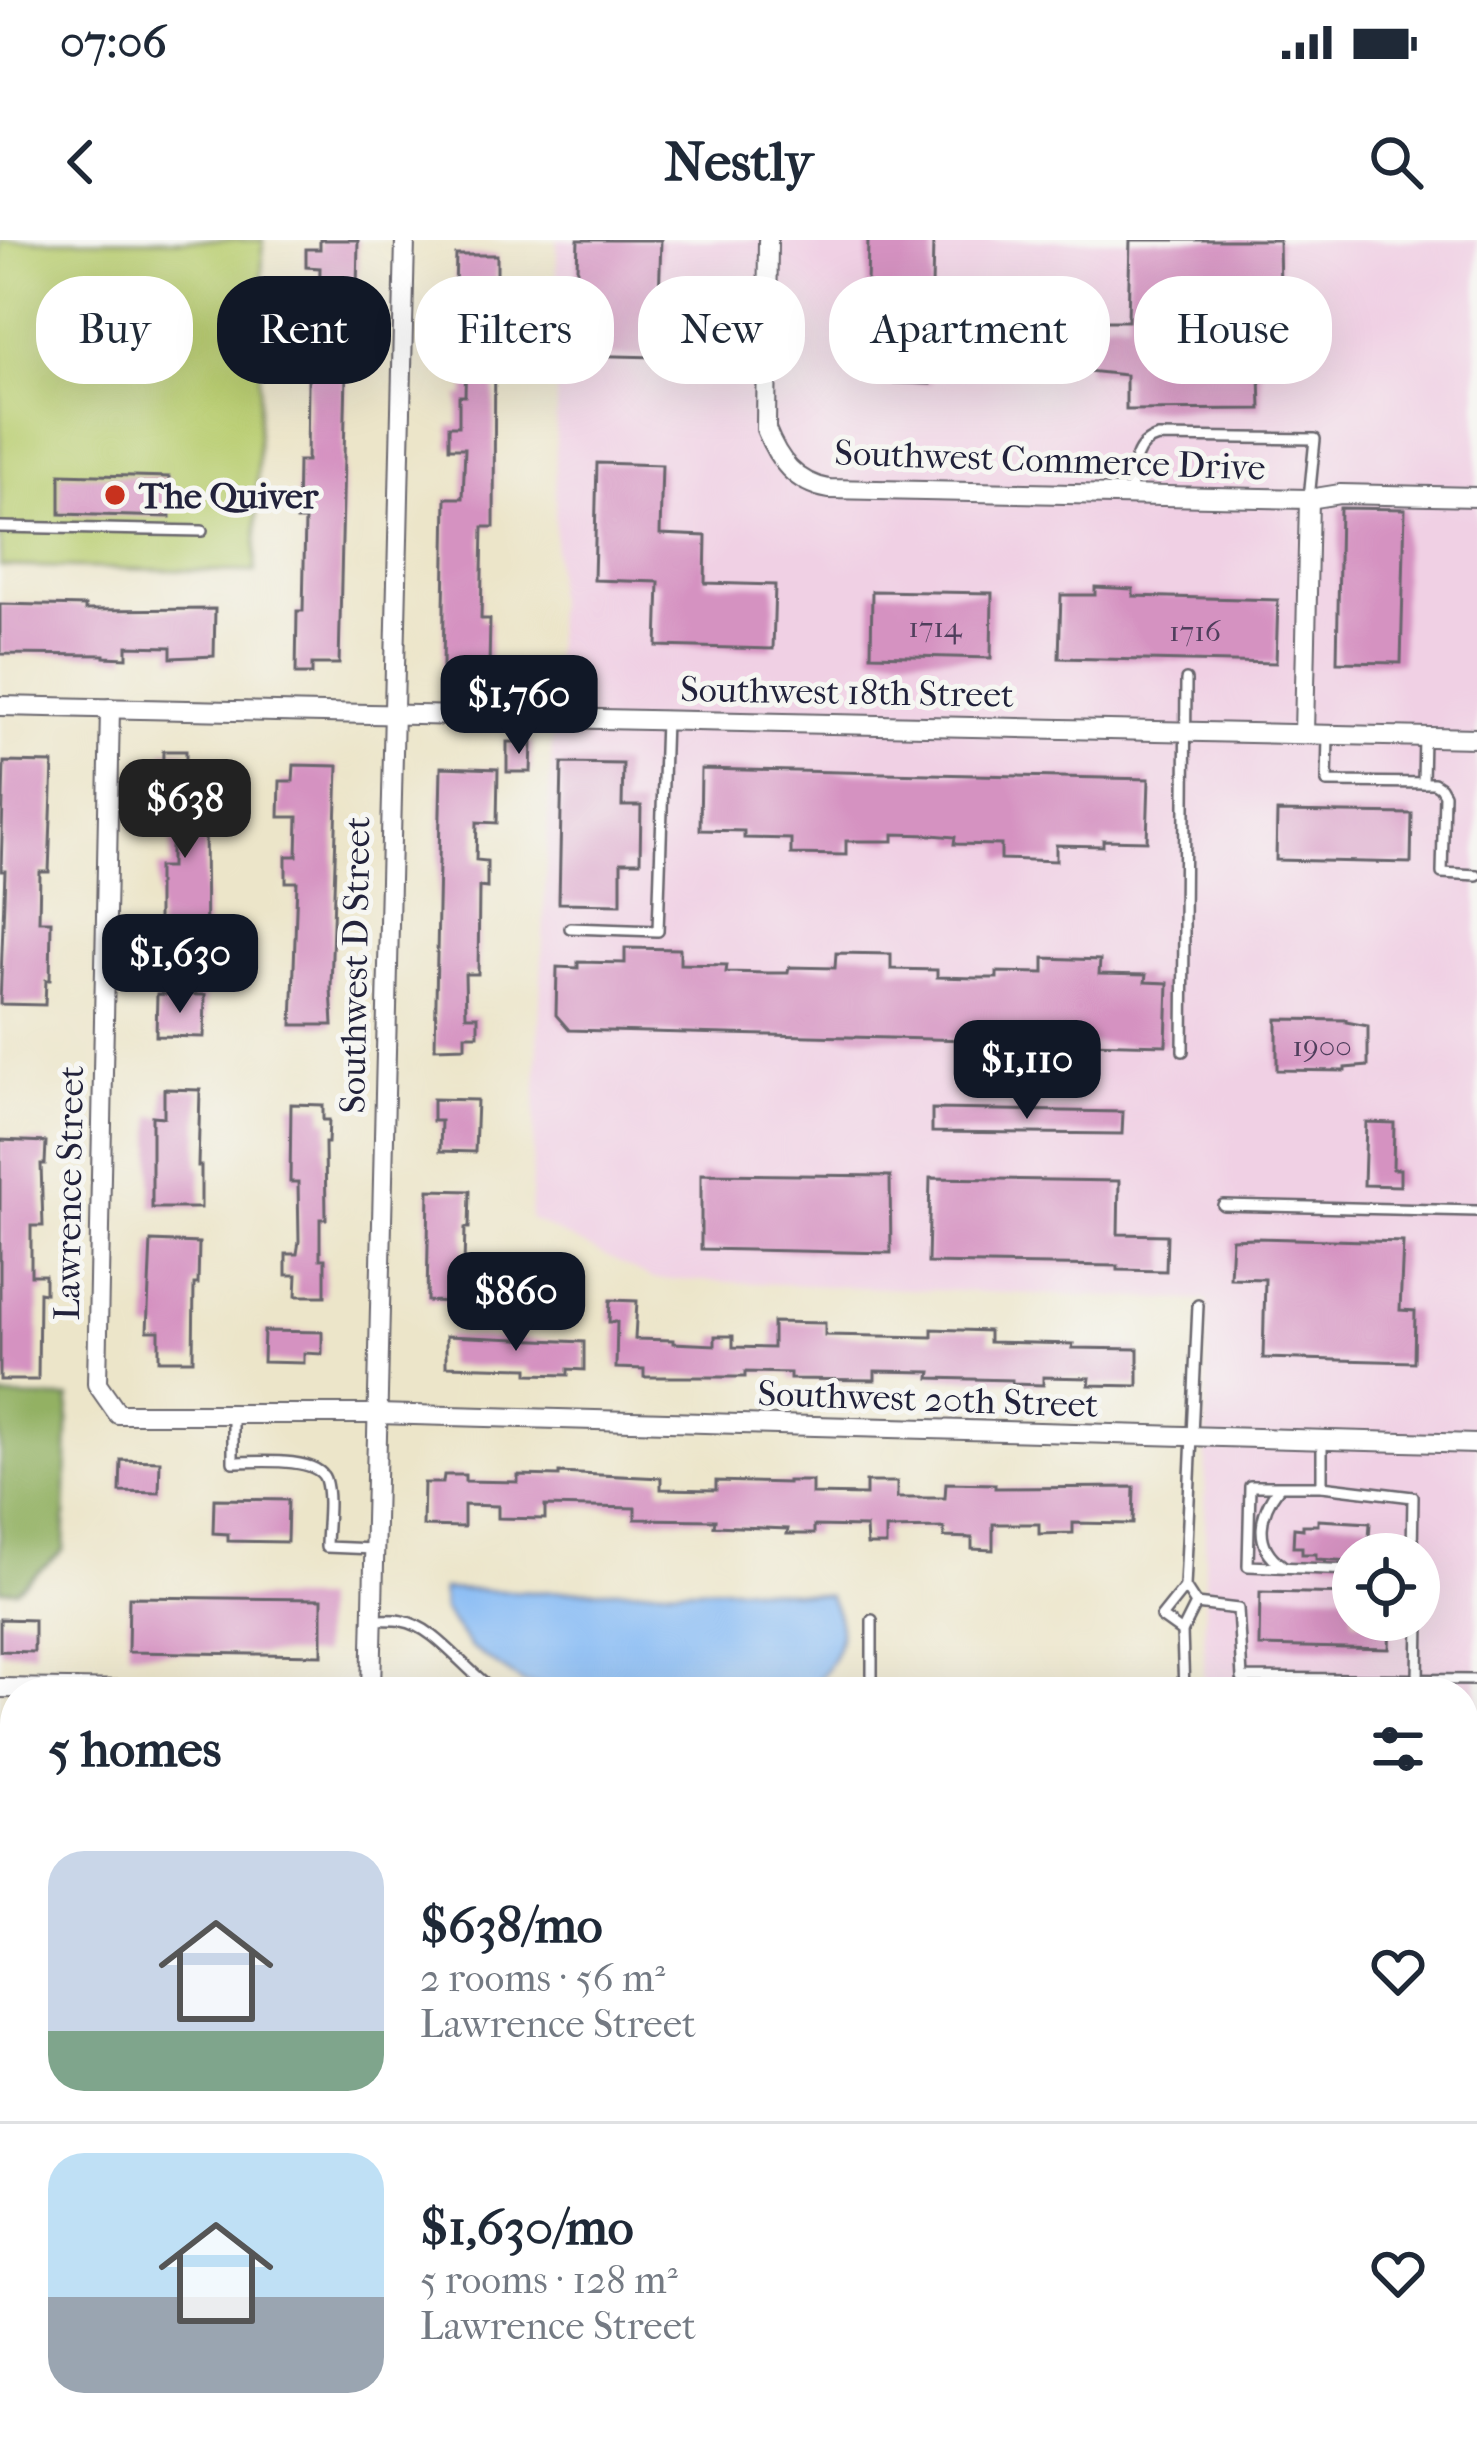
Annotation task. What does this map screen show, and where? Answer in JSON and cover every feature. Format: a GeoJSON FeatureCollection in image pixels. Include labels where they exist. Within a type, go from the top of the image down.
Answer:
{"type":"FeatureCollection","features":[{"type":"Feature","properties":{"kind":"street","name":"Southwest D Street"},"geometry":{"type":"LineString","coordinates":[[371,1677],[405,240]]}},
{"type":"Feature","properties":{"kind":"street","name":"Southwest Commerce Drive"},"geometry":{"type":"LineString","coordinates":[[768,240],[766,429],[776,453],[810,484],[829,489],[1310,499],[1340,494],[1477,496]]}},
{"type":"Feature","properties":{"kind":"street"},"geometry":{"type":"LineString","coordinates":[[1304,734],[1310,499]]}},
{"type":"Feature","properties":{"kind":"street","name":"Southwest 18th Street"},"geometry":{"type":"LineString","coordinates":[[0,706],[1477,738]]}},
{"type":"Feature","properties":{"kind":"street","name":"Lawrence Street"},"geometry":{"type":"LineString","coordinates":[[110,708],[97,1384],[118,1414],[377,1414]]}},
{"type":"Feature","properties":{"kind":"street","name":"Southwest 20th Street"},"geometry":{"type":"LineString","coordinates":[[377,1414],[1477,1444]]}},
{"type":"Feature","properties":{"kind":"lane"},"geometry":{"type":"LineString","coordinates":[[1131,495],[1138,451],[1148,440],[1315,439],[1310,499]]}},
{"type":"Feature","properties":{"kind":"lane"},"geometry":{"type":"LineString","coordinates":[[0,527],[202,531]]}},
{"type":"Feature","properties":{"kind":"lane"},"geometry":{"type":"LineString","coordinates":[[1183,1051],[1186,680]]}},
{"type":"Feature","properties":{"kind":"lane"},"geometry":{"type":"LineString","coordinates":[[571,928],[658,931],[665,720]]}},
{"type":"Feature","properties":{"kind":"lane"},"geometry":{"type":"LineString","coordinates":[[1328,735],[1328,782],[1434,783],[1440,787],[1444,794],[1442,873],[1477,874]]}},
{"type":"Feature","properties":{"kind":"lane"},"geometry":{"type":"LineString","coordinates":[[1423,783],[1424,736]]}},
{"type":"Feature","properties":{"kind":"lane"},"geometry":{"type":"LineString","coordinates":[[1223,1205],[1477,1210]]}},
{"type":"Feature","properties":{"kind":"lane"},"geometry":{"type":"LineString","coordinates":[[1196,1604],[1185,1587],[1198,1304]]}},
{"type":"Feature","properties":{"kind":"lane"},"geometry":{"type":"LineString","coordinates":[[233,1414],[233,1462],[298,1463],[322,1471],[326,1547],[374,1549]]}},
{"type":"Feature","properties":{"kind":"lane"},"geometry":{"type":"LineString","coordinates":[[1322,1442],[1322,1486]]}},
{"type":"Feature","properties":{"kind":"lane"},"geometry":{"type":"LineString","coordinates":[[1332,1569],[1248,1566],[1250,1486],[1322,1486],[1413,1496],[1412,1533]]}},
{"type":"Feature","properties":{"kind":"lane"},"geometry":{"type":"LineString","coordinates":[[1280,1486],[1265,1505],[1263,1543],[1269,1556],[1287,1568]]}},
{"type":"Feature","properties":{"kind":"lane"},"geometry":{"type":"LineString","coordinates":[[1183,1632],[1161,1617],[1185,1587]]}},
{"type":"Feature","properties":{"kind":"lane"},"geometry":{"type":"LineString","coordinates":[[1184,1677],[1183,1632],[1196,1604]]}},
{"type":"Feature","properties":{"kind":"lane"},"geometry":{"type":"LineString","coordinates":[[1196,1604],[1238,1609],[1242,1677]]}},
{"type":"Feature","properties":{"kind":"lane"},"geometry":{"type":"LineString","coordinates":[[372,1620],[406,1621],[425,1630],[476,1677]]}},
{"type":"Feature","properties":{"kind":"lane"},"geometry":{"type":"LineString","coordinates":[[872,1620],[872,1677]]}},
{"type":"Feature","properties":{"kind":"lane"},"geometry":{"type":"LineString","coordinates":[[1418,1641],[1418,1677]]}},
{"type":"Feature","properties":{"kind":"shaded area"},"geometry":{"type":"Polygon","coordinates":[[[557,240],[1477,240],[1477,1677],[1204,1677],[1207,1301],[653,1279],[530,1219],[554,695],[556,384],[614,384],[614,276],[557,276],[557,240]]]}},
{"type":"Feature","properties":{"kind":"green space"},"geometry":{"type":"Polygon","coordinates":[[[0,240],[263,240],[262,276],[217,276],[217,384],[260,384],[255,572],[0,566],[0,240]]]}},
{"type":"Feature","properties":{"kind":"green space"},"geometry":{"type":"Polygon","coordinates":[[[0,1397],[69,1398],[64,1550],[16,1590],[0,1590],[0,1397]]]}},
{"type":"Feature","properties":{"kind":"water"},"geometry":{"type":"Polygon","coordinates":[[[743,1587],[829,1596],[839,1620],[839,1641],[820,1677],[515,1677],[471,1648],[443,1610],[442,1589],[533,1592],[743,1587]]]}},
{"type":"Feature","properties":{"kind":"building"},"geometry":{"type":"Polygon","coordinates":[[[320,240],[358,240],[357,276],[320,276],[320,268],[306,267],[306,249],[320,249],[320,240]]]}},
{"type":"Feature","properties":{"kind":"building"},"geometry":{"type":"Polygon","coordinates":[[[578,240],[661,240],[660,276],[638,276],[638,357],[614,356],[614,276],[577,276],[578,240]]]}},
{"type":"Feature","properties":{"kind":"building"},"geometry":{"type":"Polygon","coordinates":[[[868,240],[933,240],[932,276],[867,276],[868,240]]]}},
{"type":"Feature","properties":{"kind":"building"},"geometry":{"type":"Polygon","coordinates":[[[1130,240],[1279,240],[1280,276],[1134,276],[1134,384],[1260,384],[1261,409],[1126,410],[1126,375],[1110,373],[1110,321],[1128,321],[1130,240]]]}},
{"type":"Feature","properties":{"kind":"building"},"geometry":{"type":"Polygon","coordinates":[[[456,255],[497,255],[497,276],[455,276],[456,255]]]}},
{"type":"Feature","properties":{"kind":"building"},"geometry":{"type":"Polygon","coordinates":[[[308,384],[346,384],[339,664],[312,664],[312,674],[296,674],[305,520],[297,520],[298,461],[307,461],[308,384]]]}},
{"type":"Feature","properties":{"kind":"building"},"geometry":{"type":"Polygon","coordinates":[[[465,384],[495,384],[494,527],[483,527],[481,619],[490,619],[489,668],[443,668],[446,498],[463,498],[465,448],[449,448],[449,426],[459,426],[459,396],[465,396],[465,384]]]}},
{"type":"Feature","properties":{"kind":"building"},"geometry":{"type":"Polygon","coordinates":[[[597,463],[662,465],[660,534],[706,536],[705,583],[775,585],[773,649],[657,646],[659,582],[594,580],[597,463]]]}},
{"type":"Feature","properties":{"kind":"building","name":"The Quiver"},"geometry":{"type":"Polygon","coordinates":[[[60,474],[169,477],[170,517],[60,514],[60,474]]]}},
{"type":"Feature","properties":{"kind":"building"},"geometry":{"type":"Polygon","coordinates":[[[1340,508],[1405,509],[1401,663],[1337,662],[1340,508]]]}},
{"type":"Feature","properties":{"kind":"building"},"geometry":{"type":"Polygon","coordinates":[[[1095,587],[1133,589],[1133,596],[1278,600],[1276,663],[1059,658],[1061,595],[1095,595],[1095,587]]]}},
{"type":"Feature","properties":{"kind":"building"},"geometry":{"type":"Polygon","coordinates":[[[872,591],[992,593],[991,658],[871,655],[872,591]]]}},
{"type":"Feature","properties":{"kind":"building"},"geometry":{"type":"Polygon","coordinates":[[[0,604],[85,606],[85,610],[215,609],[214,656],[171,658],[171,647],[127,646],[127,658],[0,654],[0,604]]]}},
{"type":"Feature","properties":{"kind":"building"},"geometry":{"type":"Polygon","coordinates":[[[507,742],[532,742],[531,772],[507,772],[507,742]]]}},
{"type":"Feature","properties":{"kind":"building"},"geometry":{"type":"Polygon","coordinates":[[[163,751],[186,751],[186,770],[217,771],[217,813],[205,813],[206,963],[158,962],[158,867],[171,867],[171,812],[162,812],[163,751]]]}},
{"type":"Feature","properties":{"kind":"building"},"geometry":{"type":"Polygon","coordinates":[[[4,762],[53,763],[49,872],[40,872],[39,921],[51,921],[45,1005],[0,1004],[4,762]]]}},
{"type":"Feature","properties":{"kind":"building"},"geometry":{"type":"Polygon","coordinates":[[[562,763],[623,764],[622,806],[641,806],[640,862],[621,862],[621,904],[559,903],[562,763]]]}},
{"type":"Feature","properties":{"kind":"building"},"geometry":{"type":"Polygon","coordinates":[[[294,765],[338,766],[333,1025],[292,1025],[297,882],[286,882],[286,856],[297,856],[298,817],[279,817],[280,781],[293,781],[294,765]]]}},
{"type":"Feature","properties":{"kind":"building"},"geometry":{"type":"Polygon","coordinates":[[[441,767],[498,769],[497,823],[477,822],[476,860],[487,861],[487,888],[479,887],[478,974],[465,974],[466,1016],[478,1016],[478,1035],[465,1035],[465,1047],[435,1048],[441,767]]]}},
{"type":"Feature","properties":{"kind":"building"},"geometry":{"type":"Polygon","coordinates":[[[701,769],[1149,779],[1147,841],[1056,845],[1056,861],[1001,859],[1001,845],[954,844],[955,837],[932,835],[893,834],[893,841],[846,841],[846,855],[791,854],[791,839],[744,838],[744,831],[700,830],[701,769]]]}},
{"type":"Feature","properties":{"kind":"building"},"geometry":{"type":"Polygon","coordinates":[[[1277,812],[1412,814],[1411,863],[1276,860],[1277,812]]]}},
{"type":"Feature","properties":{"kind":"building"},"geometry":{"type":"Polygon","coordinates":[[[625,948],[680,949],[680,964],[727,965],[726,972],[835,968],[836,953],[891,954],[891,969],[937,970],[937,977],[1044,973],[1044,958],[1100,960],[1099,974],[1146,975],[1145,982],[1168,983],[1166,1045],[569,1030],[556,1015],[557,967],[578,968],[578,962],[625,963],[625,948]]]}},
{"type":"Feature","properties":{"kind":"building"},"geometry":{"type":"Polygon","coordinates":[[[157,994],[205,995],[204,1037],[156,1036],[157,994]]]}},
{"type":"Feature","properties":{"kind":"building"},"geometry":{"type":"Polygon","coordinates":[[[1277,1019],[1346,1020],[1368,1026],[1368,1066],[1345,1071],[1277,1070],[1277,1019]]]}},
{"type":"Feature","properties":{"kind":"building"},"geometry":{"type":"Polygon","coordinates":[[[164,1089],[200,1090],[201,1208],[152,1208],[152,1116],[164,1117],[164,1089]]]}},
{"type":"Feature","properties":{"kind":"building"},"geometry":{"type":"Polygon","coordinates":[[[433,1099],[477,1100],[475,1152],[440,1151],[441,1121],[433,1121],[433,1099]]]}},
{"type":"Feature","properties":{"kind":"building"},"geometry":{"type":"Polygon","coordinates":[[[291,1104],[323,1105],[323,1120],[329,1120],[326,1219],[320,1219],[325,1296],[296,1296],[297,1275],[286,1275],[286,1254],[297,1254],[299,1241],[298,1182],[290,1182],[291,1104]]]}},
{"type":"Feature","properties":{"kind":"building"},"geometry":{"type":"Polygon","coordinates":[[[932,1109],[1123,1112],[1122,1134],[932,1132],[932,1109]]]}},
{"type":"Feature","properties":{"kind":"building"},"geometry":{"type":"Polygon","coordinates":[[[1366,1122],[1394,1123],[1393,1169],[1400,1169],[1400,1186],[1364,1185],[1366,1122]]]}},
{"type":"Feature","properties":{"kind":"building"},"geometry":{"type":"Polygon","coordinates":[[[0,1140],[46,1142],[45,1164],[41,1164],[43,1226],[31,1226],[31,1275],[45,1275],[45,1293],[39,1292],[38,1380],[0,1380],[0,1140]]]}},
{"type":"Feature","properties":{"kind":"building"},"geometry":{"type":"Polygon","coordinates":[[[701,1174],[890,1176],[891,1253],[701,1249],[701,1174]]]}},
{"type":"Feature","properties":{"kind":"building"},"geometry":{"type":"Polygon","coordinates":[[[930,1178],[1119,1181],[1118,1234],[1167,1235],[1166,1271],[928,1263],[930,1178]]]}},
{"type":"Feature","properties":{"kind":"building"},"geometry":{"type":"Polygon","coordinates":[[[429,1190],[470,1191],[464,1266],[503,1267],[503,1281],[464,1281],[464,1302],[427,1301],[429,1190]]]}},
{"type":"Feature","properties":{"kind":"building"},"geometry":{"type":"Polygon","coordinates":[[[1232,1239],[1403,1242],[1400,1310],[1415,1311],[1414,1362],[1263,1358],[1265,1279],[1230,1278],[1232,1239]]]}},
{"type":"Feature","properties":{"kind":"building"},"geometry":{"type":"Polygon","coordinates":[[[151,1241],[199,1243],[193,1360],[159,1360],[159,1331],[147,1331],[151,1241]]]}},
{"type":"Feature","properties":{"kind":"building"},"geometry":{"type":"Polygon","coordinates":[[[610,1300],[637,1301],[635,1339],[673,1343],[715,1345],[715,1336],[733,1336],[733,1347],[773,1348],[773,1322],[825,1323],[825,1335],[932,1337],[932,1329],[989,1331],[989,1342],[1138,1349],[1138,1386],[1089,1385],[1090,1378],[1043,1377],[1043,1385],[1012,1384],[1012,1380],[930,1378],[931,1372],[875,1371],[875,1380],[790,1379],[790,1373],[745,1372],[745,1377],[644,1377],[644,1369],[616,1368],[617,1322],[609,1322],[610,1300]]]}},
{"type":"Feature","properties":{"kind":"building"},"geometry":{"type":"Polygon","coordinates":[[[264,1331],[322,1332],[322,1354],[304,1353],[304,1363],[263,1362],[264,1331]]]}},
{"type":"Feature","properties":{"kind":"building"},"geometry":{"type":"Polygon","coordinates":[[[446,1336],[584,1342],[584,1370],[568,1369],[568,1375],[528,1374],[528,1368],[446,1366],[446,1336]]]}},
{"type":"Feature","properties":{"kind":"building"},"geometry":{"type":"Polygon","coordinates":[[[121,1460],[160,1461],[159,1493],[120,1492],[121,1460]]]}},
{"type":"Feature","properties":{"kind":"building"},"geometry":{"type":"Polygon","coordinates":[[[444,1475],[465,1475],[465,1481],[518,1482],[518,1475],[661,1478],[661,1489],[716,1490],[716,1481],[812,1481],[812,1494],[866,1495],[866,1482],[897,1482],[897,1498],[945,1498],[946,1483],[995,1484],[995,1488],[1134,1487],[1133,1524],[1073,1523],[1073,1533],[1039,1534],[1039,1524],[993,1524],[993,1550],[972,1549],[972,1538],[944,1537],[944,1528],[886,1529],[886,1545],[867,1545],[866,1527],[814,1526],[814,1534],[787,1534],[788,1529],[714,1526],[715,1520],[635,1519],[635,1508],[545,1506],[545,1519],[498,1518],[498,1506],[464,1505],[464,1527],[423,1526],[424,1483],[443,1483],[444,1475]]]}},
{"type":"Feature","properties":{"kind":"building"},"geometry":{"type":"Polygon","coordinates":[[[214,1499],[288,1500],[287,1542],[228,1541],[228,1534],[213,1533],[214,1499]]]}},
{"type":"Feature","properties":{"kind":"building"},"geometry":{"type":"Polygon","coordinates":[[[1318,1520],[1370,1523],[1369,1533],[1332,1533],[1332,1560],[1316,1559],[1316,1554],[1302,1554],[1302,1547],[1293,1547],[1294,1528],[1318,1525],[1318,1520]]]}},
{"type":"Feature","properties":{"kind":"building"},"geometry":{"type":"Polygon","coordinates":[[[1260,1592],[1332,1594],[1332,1641],[1389,1641],[1389,1649],[1259,1646],[1260,1592]]]}},
{"type":"Feature","properties":{"kind":"building"},"geometry":{"type":"Polygon","coordinates":[[[129,1597],[322,1599],[322,1655],[128,1652],[129,1597]]]}},
{"type":"Feature","properties":{"kind":"building"},"geometry":{"type":"Polygon","coordinates":[[[0,1619],[34,1620],[34,1652],[0,1651],[0,1619]]]}},
{"type":"Feature","properties":{"kind":"place","name":"The Quiver"},"geometry":{"type":"Point","coordinates":[115,495]}}]}
